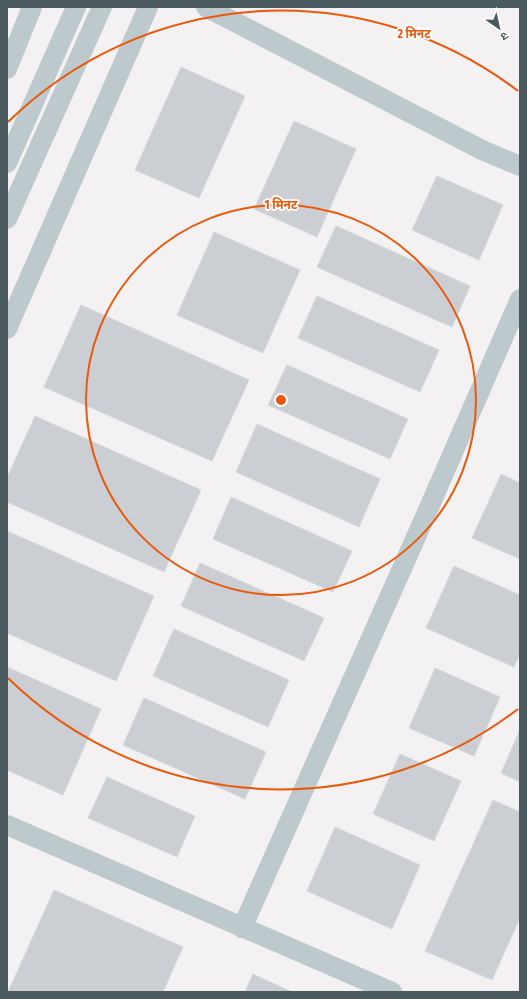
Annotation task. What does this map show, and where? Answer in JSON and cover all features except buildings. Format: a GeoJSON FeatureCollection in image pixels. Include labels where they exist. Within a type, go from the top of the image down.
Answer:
{"type":"FeatureCollection","features":[{"type":"Feature","properties":{"kind":"street"},"geometry":{"type":"LineString","coordinates":[[7,69],[32,7]]}},
{"type":"Feature","properties":{"kind":"street"},"geometry":{"type":"LineString","coordinates":[[7,162],[76,7]]}},
{"type":"Feature","properties":{"kind":"street"},"geometry":{"type":"LineString","coordinates":[[7,219],[102,7]]}},
{"type":"Feature","properties":{"kind":"street"},"geometry":{"type":"LineString","coordinates":[[7,329],[148,7]]}},
{"type":"Feature","properties":{"kind":"street"},"geometry":{"type":"LineString","coordinates":[[206,7],[482,150],[520,166]]}},
{"type":"Feature","properties":{"kind":"street"},"geometry":{"type":"LineString","coordinates":[[242,928],[520,299]]}},
{"type":"Feature","properties":{"kind":"street"},"geometry":{"type":"LineString","coordinates":[[7,825],[392,992]]}}]}
